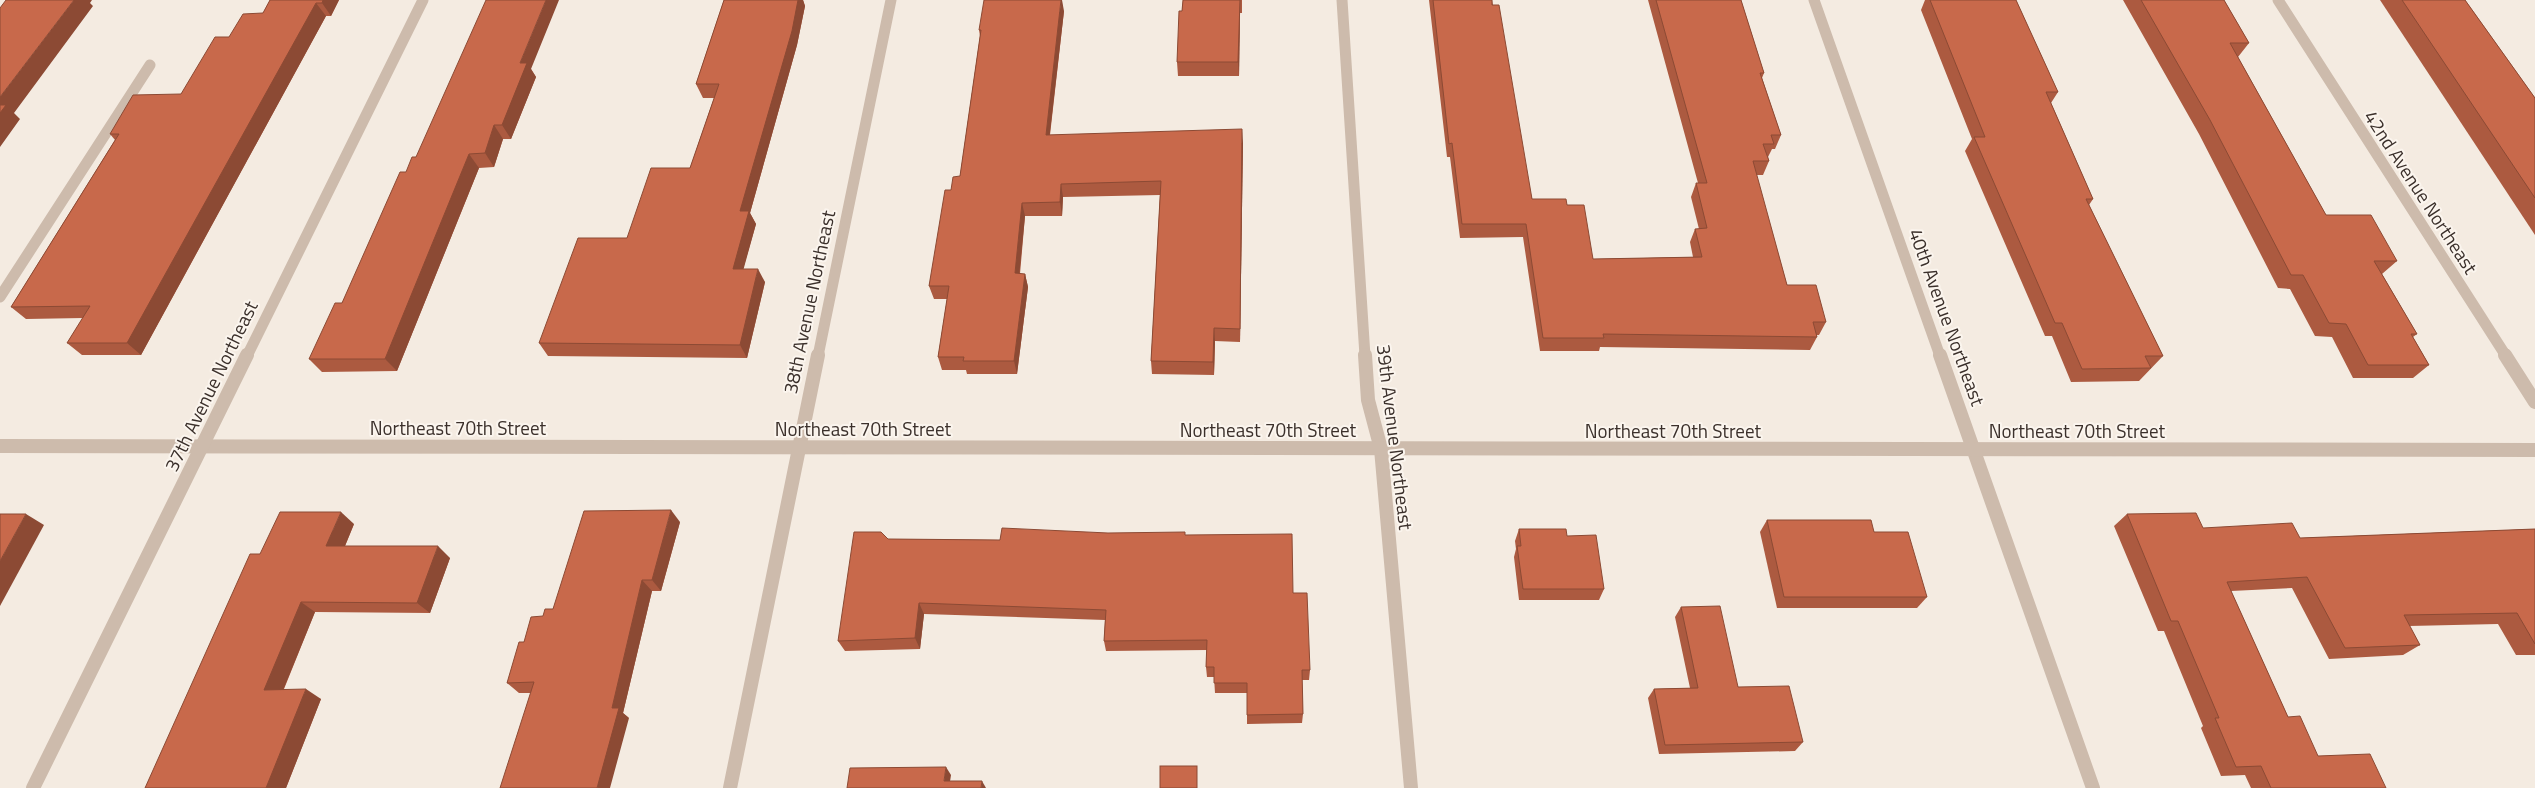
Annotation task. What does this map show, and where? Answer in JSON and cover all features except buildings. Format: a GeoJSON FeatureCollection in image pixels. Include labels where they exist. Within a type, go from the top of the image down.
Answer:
{"type":"FeatureCollection","features":[{"type":"Feature","properties":{"kind":"street","name":"37th Avenue Northeast"},"geometry":{"type":"LineString","coordinates":[[33,788],[423,0]]}},
{"type":"Feature","properties":{"kind":"street","name":"38th Avenue Northeast"},"geometry":{"type":"LineString","coordinates":[[730,788],[891,0]]}},
{"type":"Feature","properties":{"kind":"street","name":"39th Avenue Northeast"},"geometry":{"type":"LineString","coordinates":[[1342,0],[1368,400],[1381,449],[1411,788]]}},
{"type":"Feature","properties":{"kind":"street","name":"40th Avenue Northeast"},"geometry":{"type":"LineString","coordinates":[[1814,0],[2093,788]]}},
{"type":"Feature","properties":{"kind":"street","name":"42nd Avenue Northeast"},"geometry":{"type":"LineString","coordinates":[[2278,0],[2535,402]]}},
{"type":"Feature","properties":{"kind":"street"},"geometry":{"type":"LineString","coordinates":[[0,297],[150,66]]}},
{"type":"Feature","properties":{"kind":"street","name":"Northeast 70th Street"},"geometry":{"type":"LineString","coordinates":[[0,446],[2535,450]]}}]}
